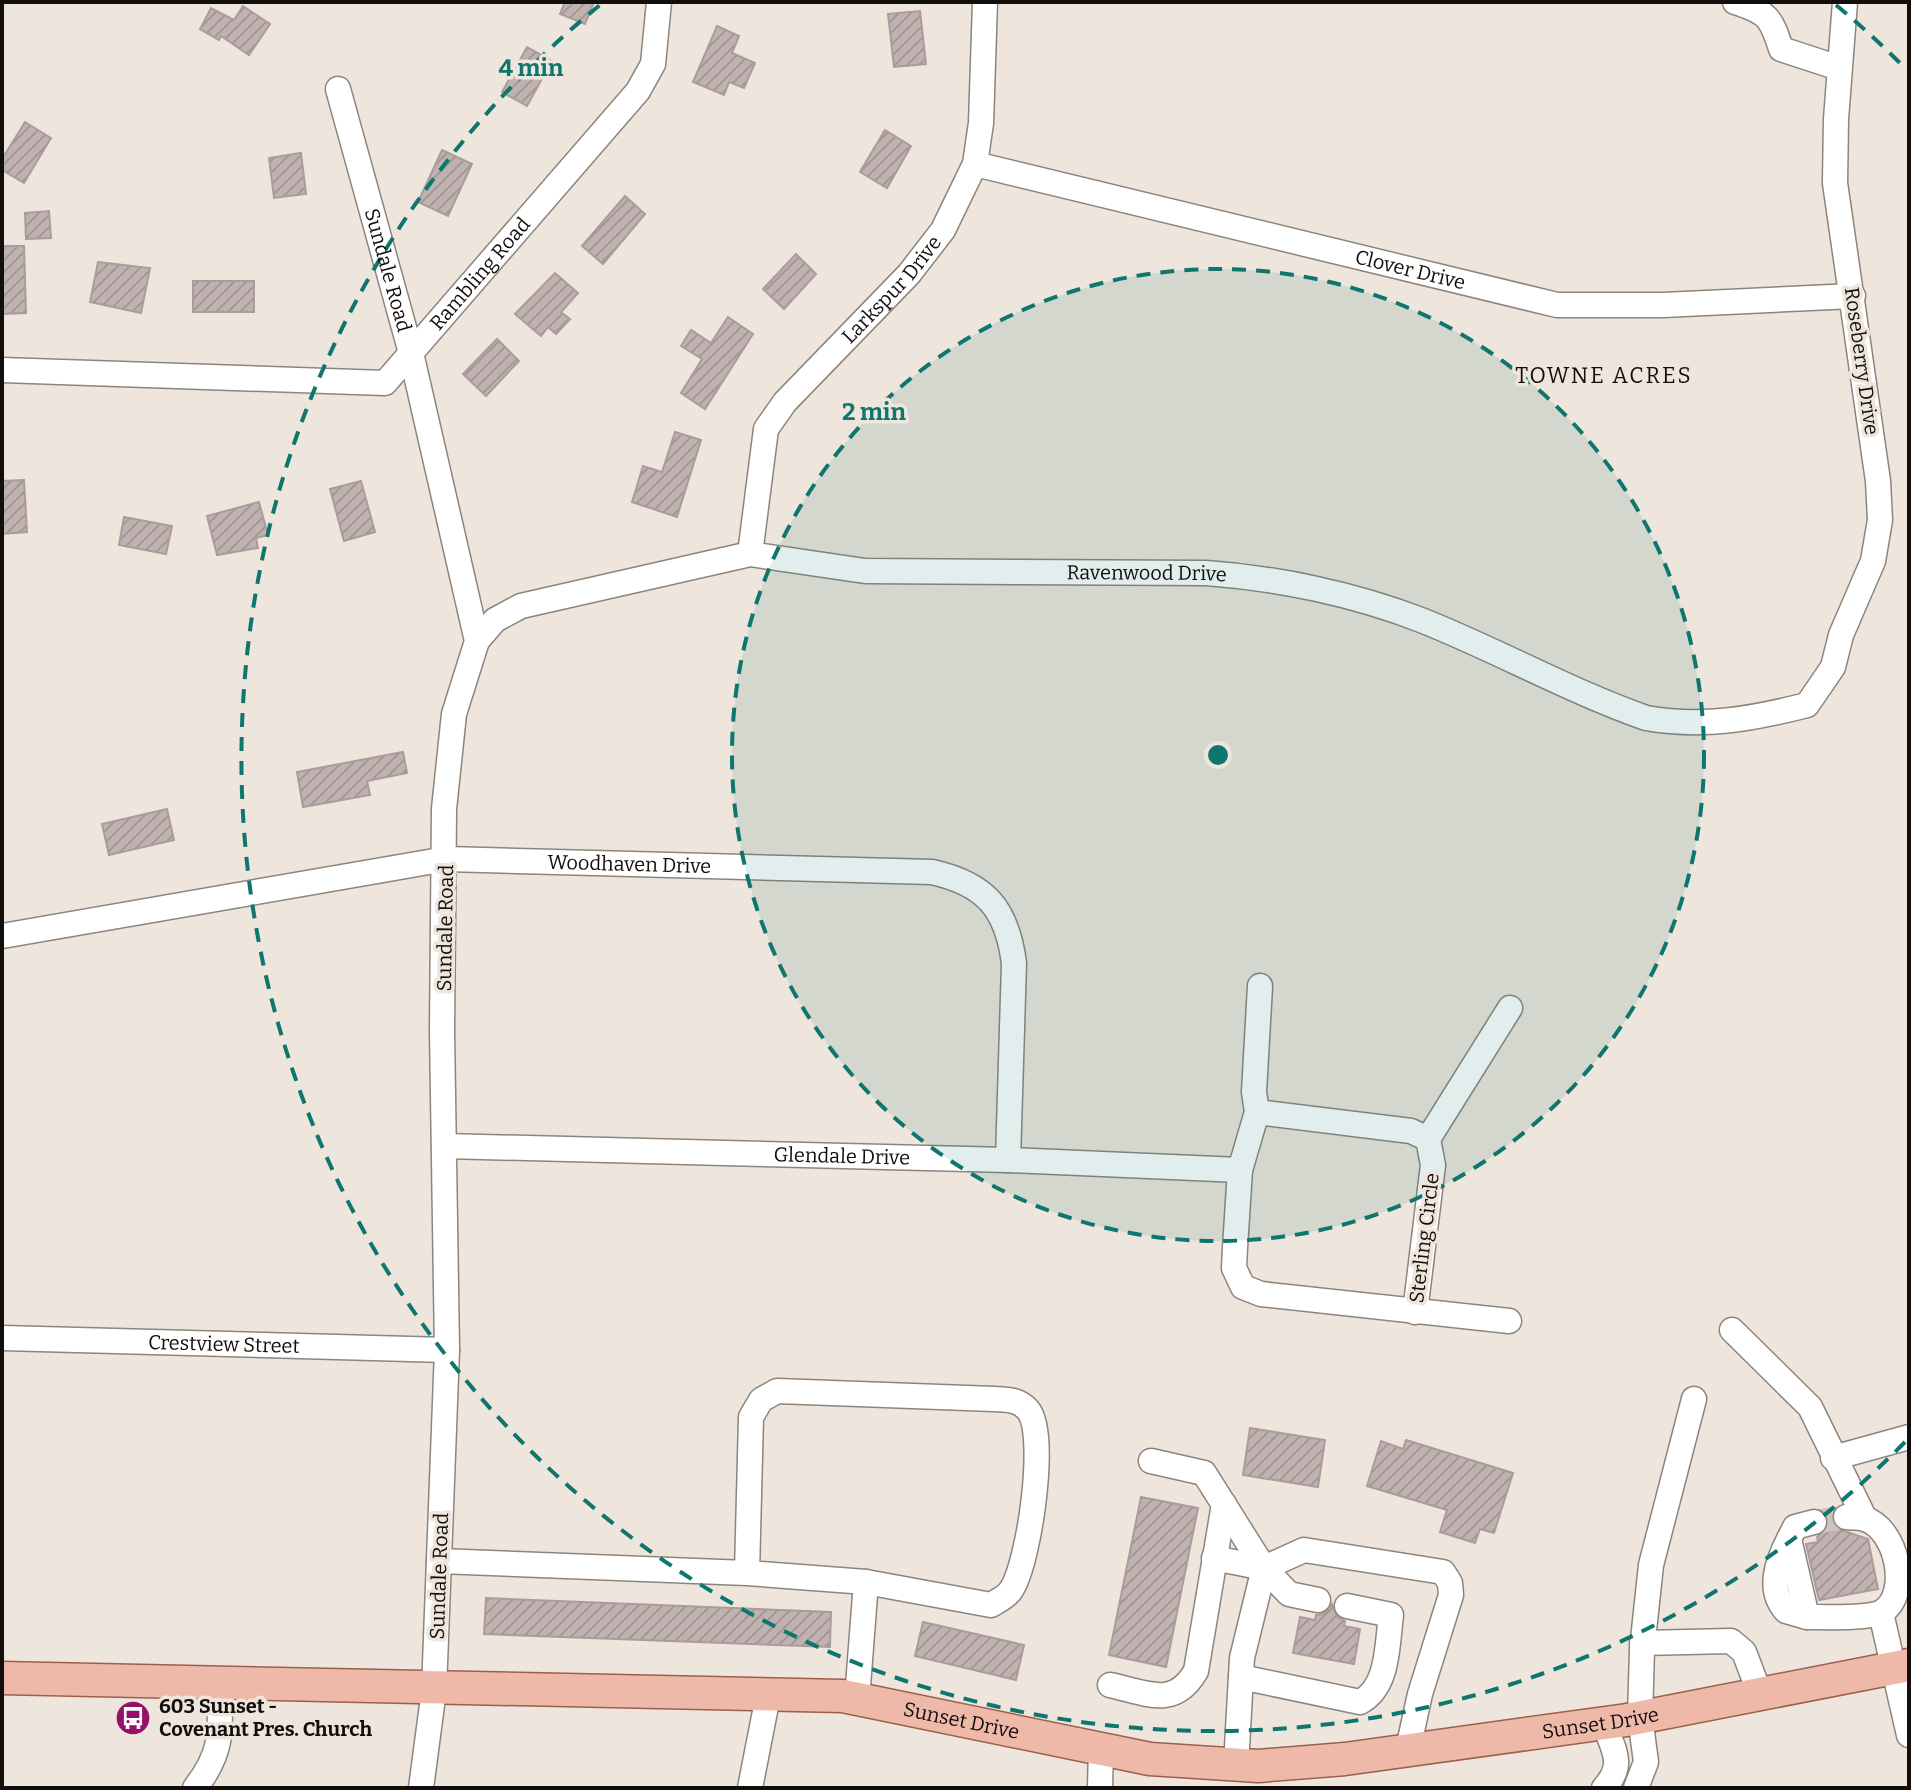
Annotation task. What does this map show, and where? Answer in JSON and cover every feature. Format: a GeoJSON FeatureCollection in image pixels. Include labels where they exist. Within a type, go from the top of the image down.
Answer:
{"type":"FeatureCollection","features":[{"type":"Feature","properties":{"kind":"main road","name":"Sunset Drive"},"geometry":{"type":"LineString","coordinates":[[2,1678],[857,1699],[1150,1759],[1236,1765],[1301,1764],[1604,1723],[1901,1667]]}},
{"type":"Feature","properties":{"kind":"street","name":"Rambling Road"},"geometry":{"type":"LineString","coordinates":[[2,370],[385,383],[638,91],[653,64],[659,2]]}},
{"type":"Feature","properties":{"kind":"street","name":"Larkspur Drive"},"geometry":{"type":"LineString","coordinates":[[750,554],[766,429],[785,402],[909,274],[943,230],[975,164],[981,123],[985,2]]}},
{"type":"Feature","properties":{"kind":"street"},"geometry":{"type":"LineString","coordinates":[[1735,2],[1761,10],[1774,26],[1781,49],[1839,68]]}},
{"type":"Feature","properties":{"kind":"street","name":"Roseberry Drive"},"geometry":{"type":"LineString","coordinates":[[1807,705],[1833,667],[1841,635],[1873,561],[1880,520],[1853,296],[1835,183],[1845,2]]}},
{"type":"Feature","properties":{"kind":"street","name":"Sundale Road"},"geometry":{"type":"LineString","coordinates":[[338,89],[411,353],[477,641],[463,678],[449,744],[444,809],[446,859],[442,1031],[447,1350],[434,1690],[421,1788]]}},
{"type":"Feature","properties":{"kind":"street","name":"Clover Drive"},"geometry":{"type":"LineString","coordinates":[[975,164],[1557,305],[1663,305],[1853,296]]}},
{"type":"Feature","properties":{"kind":"street","name":"Ravenwood Drive"},"geometry":{"type":"LineString","coordinates":[[477,641],[495,620],[521,606],[750,554],[865,571],[1170,571],[1242,576],[1322,591],[1418,619],[1646,718],[1683,725],[1715,723],[1751,720],[1807,705]]}},
{"type":"Feature","properties":{"kind":"street","name":"Woodhaven Drive"},"geometry":{"type":"LineString","coordinates":[[2,936],[446,859],[932,872],[972,884],[990,899],[1004,919],[1014,963],[1008,1160]]}},
{"type":"Feature","properties":{"kind":"street"},"geometry":{"type":"LineString","coordinates":[[1240,1170],[1257,1112],[1254,1092],[1260,986]]}},
{"type":"Feature","properties":{"kind":"street"},"geometry":{"type":"LineString","coordinates":[[1257,1112],[1411,1131],[1428,1139],[1510,1008]]}},
{"type":"Feature","properties":{"kind":"street","name":"Sterling Circle"},"geometry":{"type":"LineString","coordinates":[[1240,1170],[1234,1268],[1243,1287],[1261,1294],[1415,1312],[1433,1165],[1428,1139]]}},
{"type":"Feature","properties":{"kind":"street","name":"Glendale Drive"},"geometry":{"type":"LineString","coordinates":[[444,1146],[1008,1160],[1240,1170]]}},
{"type":"Feature","properties":{"kind":"street"},"geometry":{"type":"LineString","coordinates":[[1415,1312],[1509,1321]]}},
{"type":"Feature","properties":{"kind":"street"},"geometry":{"type":"LineString","coordinates":[[1732,1330],[1810,1407],[1856,1518],[1889,1540],[1901,1584],[1893,1601],[1881,1613],[1807,1617],[1789,1539],[1795,1527],[1814,1522]]}},
{"type":"Feature","properties":{"kind":"street","name":"Crestview Street"},"geometry":{"type":"LineString","coordinates":[[2,1338],[447,1350]]}},
{"type":"Feature","properties":{"kind":"street"},"geometry":{"type":"LineString","coordinates":[[439,1561],[747,1573],[866,1582],[991,1605],[1010,1592],[1023,1565],[1034,1492],[1036,1431],[1030,1412],[1018,1401],[777,1391],[761,1400],[751,1417],[747,1573]]}},
{"type":"Feature","properties":{"kind":"street"},"geometry":{"type":"LineString","coordinates":[[1636,1788],[1646,1762],[1640,1717],[1642,1643],[1651,1565],[1694,1399]]}},
{"type":"Feature","properties":{"kind":"street"},"geometry":{"type":"LineString","coordinates":[[1833,1458],[1909,1437]]}},
{"type":"Feature","properties":{"kind":"street"},"geometry":{"type":"LineString","coordinates":[[1151,1461],[1204,1473],[1264,1568],[1289,1594],[1318,1600]]}},
{"type":"Feature","properties":{"kind":"street"},"geometry":{"type":"LineString","coordinates":[[1110,1685],[1166,1696],[1180,1693],[1188,1685],[1196,1671],[1224,1504]]}},
{"type":"Feature","properties":{"kind":"street"},"geometry":{"type":"LineString","coordinates":[[1214,1558],[1264,1568],[1304,1550],[1443,1572],[1450,1583],[1451,1595],[1420,1694],[1408,1749]]}},
{"type":"Feature","properties":{"kind":"street"},"geometry":{"type":"LineString","coordinates":[[1236,1765],[1241,1677],[1264,1568]]}},
{"type":"Feature","properties":{"kind":"street"},"geometry":{"type":"LineString","coordinates":[[857,1699],[866,1582]]}},
{"type":"Feature","properties":{"kind":"street"},"geometry":{"type":"LineString","coordinates":[[1241,1677],[1360,1702],[1372,1696],[1381,1678],[1391,1615],[1347,1606]]}},
{"type":"Feature","properties":{"kind":"street"},"geometry":{"type":"LineString","coordinates":[[1881,1613],[1901,1667],[1909,1735]]}},
{"type":"Feature","properties":{"kind":"street"},"geometry":{"type":"LineString","coordinates":[[1642,1643],[1731,1641],[1744,1652],[1760,1694]]}},
{"type":"Feature","properties":{"kind":"street"},"geometry":{"type":"LineString","coordinates":[[195,1788],[214,1764],[221,1724],[218,1684]]}},
{"type":"Feature","properties":{"kind":"street"},"geometry":{"type":"LineString","coordinates":[[750,1788],[768,1696]]}},
{"type":"Feature","properties":{"kind":"street"},"geometry":{"type":"LineString","coordinates":[[1604,1723],[1617,1762],[1617,1772],[1604,1788]]}},
{"type":"Feature","properties":{"kind":"street"},"geometry":{"type":"LineString","coordinates":[[1100,1788],[1101,1747]]}},
{"type":"Feature","properties":{"kind":"building"},"geometry":{"type":"Polygon","coordinates":[[[565,2],[594,2],[585,24],[560,14],[565,2]]]}},
{"type":"Feature","properties":{"kind":"building"},"geometry":{"type":"Polygon","coordinates":[[[243,6],[270,24],[249,55],[221,36],[219,40],[200,29],[211,8],[234,20],[243,6]]]}},
{"type":"Feature","properties":{"kind":"building"},"geometry":{"type":"Polygon","coordinates":[[[920,11],[926,64],[894,67],[888,14],[920,11]]]}},
{"type":"Feature","properties":{"kind":"building"},"geometry":{"type":"Polygon","coordinates":[[[717,26],[739,36],[732,53],[755,63],[744,88],[729,82],[724,95],[693,82],[717,26]]]}},
{"type":"Feature","properties":{"kind":"building"},"geometry":{"type":"Polygon","coordinates":[[[527,47],[552,61],[527,106],[502,92],[527,47]]]}},
{"type":"Feature","properties":{"kind":"building"},"geometry":{"type":"Polygon","coordinates":[[[25,122],[51,138],[24,183],[2,170],[2,159],[25,122]]]}},
{"type":"Feature","properties":{"kind":"building"},"geometry":{"type":"Polygon","coordinates":[[[885,130],[911,146],[887,188],[860,172],[885,130]]]}},
{"type":"Feature","properties":{"kind":"building"},"geometry":{"type":"Polygon","coordinates":[[[442,150],[472,164],[448,216],[418,202],[442,150]]]}},
{"type":"Feature","properties":{"kind":"building"},"geometry":{"type":"Polygon","coordinates":[[[301,153],[306,194],[274,198],[269,158],[301,153]]]}},
{"type":"Feature","properties":{"kind":"building"},"geometry":{"type":"Polygon","coordinates":[[[625,196],[645,214],[603,264],[582,246],[625,196]]]}},
{"type":"Feature","properties":{"kind":"building"},"geometry":{"type":"Polygon","coordinates":[[[49,211],[51,238],[26,239],[25,213],[49,211]]]}},
{"type":"Feature","properties":{"kind":"building"},"geometry":{"type":"Polygon","coordinates":[[[2,246],[24,246],[26,313],[2,314],[2,246]]]}},
{"type":"Feature","properties":{"kind":"building"},"geometry":{"type":"Polygon","coordinates":[[[796,254],[816,274],[784,309],[763,289],[796,254]]]}},
{"type":"Feature","properties":{"kind":"building"},"geometry":{"type":"Polygon","coordinates":[[[98,262],[150,268],[141,313],[90,302],[98,262]]]}},
{"type":"Feature","properties":{"kind":"building"},"geometry":{"type":"Polygon","coordinates":[[[555,273],[578,293],[561,312],[570,319],[556,334],[548,327],[541,336],[515,314],[555,273]]]}},
{"type":"Feature","properties":{"kind":"building"},"geometry":{"type":"Polygon","coordinates":[[[193,281],[254,281],[254,312],[193,312],[193,281]]]}},
{"type":"Feature","properties":{"kind":"building"},"geometry":{"type":"Polygon","coordinates":[[[728,317],[753,334],[705,409],[681,393],[702,359],[681,346],[691,330],[711,343],[728,317]]]}},
{"type":"Feature","properties":{"kind":"building"},"geometry":{"type":"Polygon","coordinates":[[[497,339],[519,361],[486,396],[463,374],[497,339]]]}},
{"type":"Feature","properties":{"kind":"building"},"geometry":{"type":"Polygon","coordinates":[[[675,432],[701,440],[677,517],[632,502],[643,466],[662,472],[675,432]]]}},
{"type":"Feature","properties":{"kind":"building"},"geometry":{"type":"Polygon","coordinates":[[[24,480],[27,532],[2,534],[2,481],[24,480]]]}},
{"type":"Feature","properties":{"kind":"building"},"geometry":{"type":"Polygon","coordinates":[[[361,481],[375,532],[344,541],[330,489],[361,481]]]}},
{"type":"Feature","properties":{"kind":"building"},"geometry":{"type":"Polygon","coordinates":[[[259,502],[268,535],[256,538],[258,548],[217,555],[207,516],[259,502]]]}},
{"type":"Feature","properties":{"kind":"building"},"geometry":{"type":"Polygon","coordinates":[[[124,517],[172,526],[166,554],[119,545],[124,517]]]}},
{"type":"Feature","properties":{"kind":"building"},"geometry":{"type":"Polygon","coordinates":[[[403,752],[407,773],[367,781],[370,795],[303,807],[297,772],[403,752]]]}},
{"type":"Feature","properties":{"kind":"building"},"geometry":{"type":"Polygon","coordinates":[[[167,809],[174,840],[109,855],[102,824],[167,809]]]}},
{"type":"Feature","properties":{"kind":"building"},"geometry":{"type":"Polygon","coordinates":[[[1250,1428],[1325,1440],[1318,1487],[1243,1475],[1250,1428]]]}},
{"type":"Feature","properties":{"kind":"building"},"geometry":{"type":"Polygon","coordinates":[[[1406,1440],[1513,1473],[1494,1533],[1480,1529],[1475,1543],[1440,1532],[1447,1510],[1367,1486],[1381,1441],[1403,1449],[1406,1440]]]}},
{"type":"Feature","properties":{"kind":"building"},"geometry":{"type":"Polygon","coordinates":[[[1141,1497],[1198,1508],[1166,1667],[1109,1655],[1141,1497]]]}},
{"type":"Feature","properties":{"kind":"building"},"geometry":{"type":"Polygon","coordinates":[[[1832,1513],[1832,1522],[1838,1529],[1868,1539],[1878,1589],[1819,1600],[1806,1544],[1818,1542],[1817,1537],[1828,1527],[1826,1514],[1832,1513]]]}},
{"type":"Feature","properties":{"kind":"building"},"geometry":{"type":"Polygon","coordinates":[[[486,1598],[831,1612],[830,1647],[484,1634],[486,1598]]]}},
{"type":"Feature","properties":{"kind":"building"},"geometry":{"type":"Polygon","coordinates":[[[1332,1604],[1337,1617],[1345,1621],[1344,1626],[1360,1629],[1354,1664],[1293,1653],[1300,1617],[1315,1620],[1316,1615],[1323,1614],[1332,1604]]]}},
{"type":"Feature","properties":{"kind":"building"},"geometry":{"type":"Polygon","coordinates":[[[923,1622],[1024,1645],[1016,1680],[915,1656],[923,1622]]]}},
{"type":"Feature","properties":{"kind":"tunnel"},"geometry":{"type":"LineString","coordinates":[[1814,1522],[1846,1517]]}},
{"type":"Feature","properties":{"kind":"place","name":"603 Sunset - Covenant Pres. Church"},"geometry":{"type":"Point","coordinates":[133,1718]}},
{"type":"Feature","properties":{"kind":"district","name":"TOWNE ACRES"},"geometry":{"type":"Point","coordinates":[1604,375]}}]}
